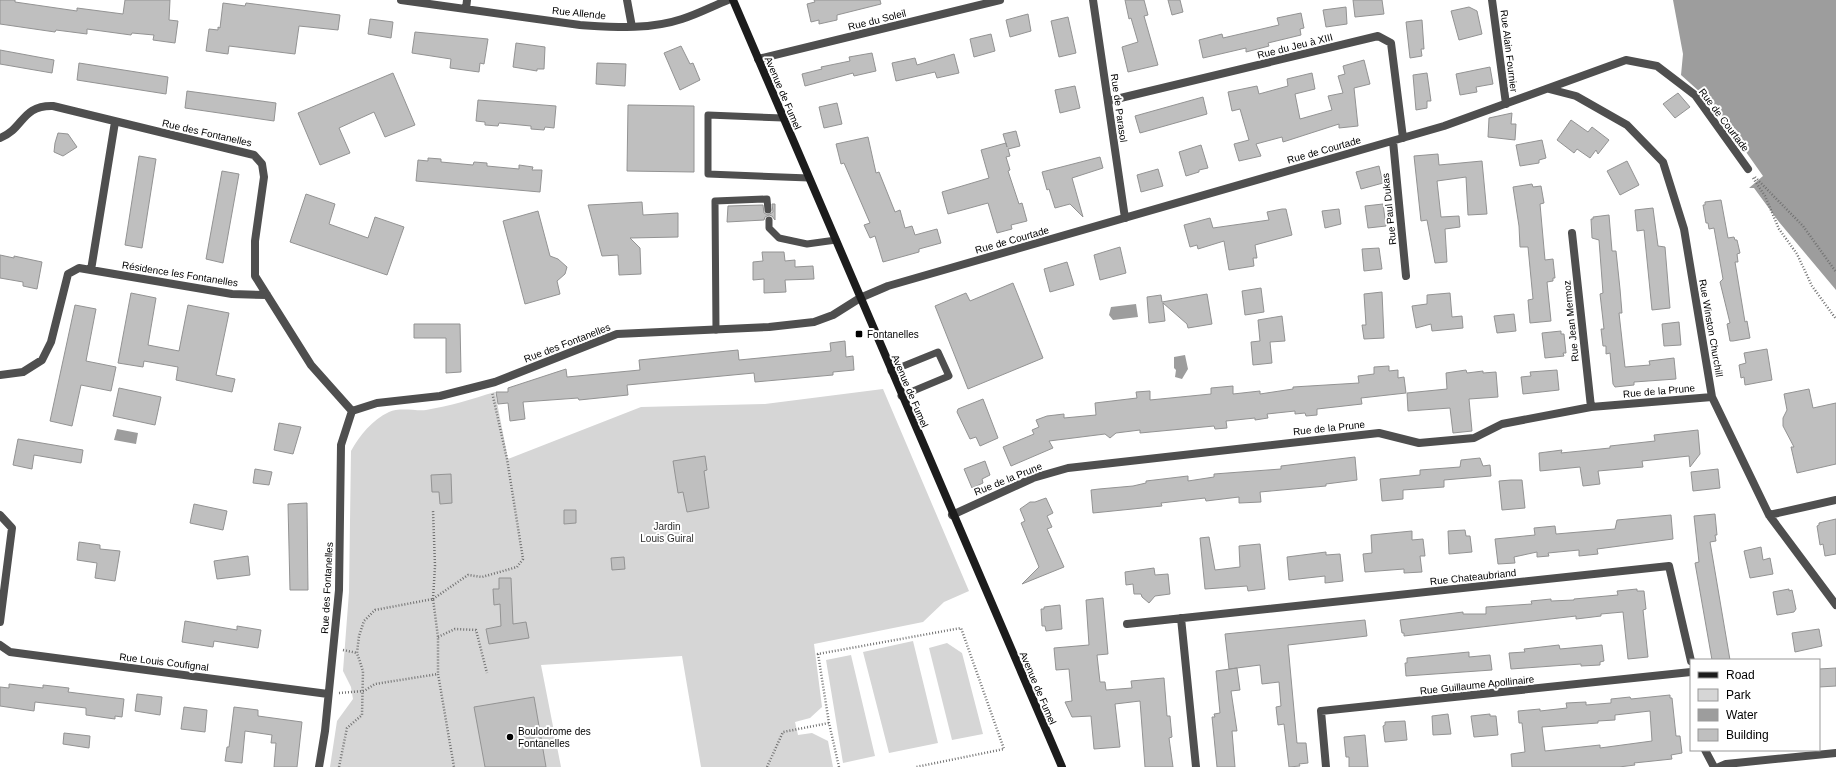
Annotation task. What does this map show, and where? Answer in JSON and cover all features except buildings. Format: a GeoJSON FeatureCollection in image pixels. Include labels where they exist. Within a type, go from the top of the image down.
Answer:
{"type":"FeatureCollection","features":[{"type":"Feature","properties":{"kind":"main road","name":"Avenue de Fumel"},"geometry":{"type":"LineString","coordinates":[[733,0],[952,515],[1062,767]]}},
{"type":"Feature","properties":{"kind":"street","name":"Rue Allende"},"geometry":{"type":"LineString","coordinates":[[401,0],[580,25],[632,27],[675,21],[728,0]]}},
{"type":"Feature","properties":{"kind":"street"},"geometry":{"type":"LineString","coordinates":[[466,9],[468,0]]}},
{"type":"Feature","properties":{"kind":"street"},"geometry":{"type":"LineString","coordinates":[[627,0],[632,27]]}},
{"type":"Feature","properties":{"kind":"street","name":"Rue du Soleil"},"geometry":{"type":"LineString","coordinates":[[758,59],[1000,0]]}},
{"type":"Feature","properties":{"kind":"street","name":"Rue de Parasol"},"geometry":{"type":"LineString","coordinates":[[1094,0],[1125,218]]}},
{"type":"Feature","properties":{"kind":"street","name":"Rue Alain Fournier"},"geometry":{"type":"LineString","coordinates":[[1492,0],[1506,104]]}},
{"type":"Feature","properties":{"kind":"street","name":"Rue du Jeu à XIII"},"geometry":{"type":"LineString","coordinates":[[1108,101],[1378,36],[1391,43],[1403,138]]}},
{"type":"Feature","properties":{"kind":"street","name":"Rue de Courtade"},"geometry":{"type":"LineString","coordinates":[[860,298],[888,286],[1444,126],[1626,60],[1657,66],[1695,95],[1748,169]]}},
{"type":"Feature","properties":{"kind":"street","name":"Rue Winston Churchill"},"geometry":{"type":"LineString","coordinates":[[1549,89],[1576,96],[1627,125],[1663,162],[1684,229],[1712,397],[1770,515],[1836,605]]}},
{"type":"Feature","properties":{"kind":"street","name":"Rue des Fontanelles"},"geometry":{"type":"LineString","coordinates":[[0,138],[9,135],[33,109],[41,106],[53,106],[254,155],[262,164],[264,177],[255,240],[255,276],[311,365],[352,411]]}},
{"type":"Feature","properties":{"kind":"street"},"geometry":{"type":"LineString","coordinates":[[91,270],[115,122]]}},
{"type":"Feature","properties":{"kind":"street","name":"Rue Paul Dukas"},"geometry":{"type":"LineString","coordinates":[[1393,141],[1406,276]]}},
{"type":"Feature","properties":{"kind":"street","name":"Rue Jean Mermoz"},"geometry":{"type":"LineString","coordinates":[[1572,233],[1591,407]]}},
{"type":"Feature","properties":{"kind":"street","name":"Résidence les Fontanelles"},"geometry":{"type":"LineString","coordinates":[[0,375],[23,372],[42,360],[51,342],[68,274],[78,268],[232,294],[267,294]]}},
{"type":"Feature","properties":{"kind":"street","name":"Rue des Fontanelles"},"geometry":{"type":"LineString","coordinates":[[352,411],[377,403],[440,396],[495,382],[617,334],[769,327],[814,322],[834,314],[860,298]]}},
{"type":"Feature","properties":{"kind":"street","name":"Rue de la Prune"},"geometry":{"type":"LineString","coordinates":[[952,515],[1033,478],[1068,468],[1379,433],[1418,443],[1474,438],[1502,424],[1591,407],[1712,397]]}},
{"type":"Feature","properties":{"kind":"street","name":"Rue des Fontanelles"},"geometry":{"type":"LineString","coordinates":[[319,767],[325,731],[339,590],[341,445],[352,411]]}},
{"type":"Feature","properties":{"kind":"street"},"geometry":{"type":"LineString","coordinates":[[1770,515],[1836,500]]}},
{"type":"Feature","properties":{"kind":"street"},"geometry":{"type":"LineString","coordinates":[[0,515],[12,528],[0,622]]}},
{"type":"Feature","properties":{"kind":"street","name":"Rue Chateaubriand"},"geometry":{"type":"LineString","coordinates":[[1127,624],[1669,566],[1691,659]]}},
{"type":"Feature","properties":{"kind":"street"},"geometry":{"type":"LineString","coordinates":[[1181,618],[1196,767]]}},
{"type":"Feature","properties":{"kind":"street","name":"Rue Louis Coufignal"},"geometry":{"type":"LineString","coordinates":[[0,645],[10,652],[328,694]]}},
{"type":"Feature","properties":{"kind":"street","name":"Rue Guillaume Apollinaire"},"geometry":{"type":"LineString","coordinates":[[1326,767],[1321,711],[1690,672]]}},
{"type":"Feature","properties":{"kind":"street"},"geometry":{"type":"LineString","coordinates":[[1706,751],[1714,767]]}},
{"type":"Feature","properties":{"kind":"street"},"geometry":{"type":"LineString","coordinates":[[1719,767],[1726,764],[1836,753]]}},
{"type":"Feature","properties":{"kind":"lane"},"geometry":{"type":"LineString","coordinates":[[783,118],[708,115],[708,174],[809,178]]}},
{"type":"Feature","properties":{"kind":"lane"},"geometry":{"type":"LineString","coordinates":[[716,330],[715,201],[767,199],[768,210]]}},
{"type":"Feature","properties":{"kind":"lane"},"geometry":{"type":"LineString","coordinates":[[768,220],[769,228],[779,238],[807,244],[836,240]]}},
{"type":"Feature","properties":{"kind":"lane"},"geometry":{"type":"LineString","coordinates":[[891,371],[938,352],[949,376],[901,396]]}},
{"type":"Feature","properties":{"kind":"path"},"geometry":{"type":"LineString","coordinates":[[1748,169],[1803,226],[1836,272]]}},
{"type":"Feature","properties":{"kind":"path"},"geometry":{"type":"LineString","coordinates":[[1748,169],[1765,196],[1779,229],[1797,254],[1812,286],[1836,319]]}},
{"type":"Feature","properties":{"kind":"path"},"geometry":{"type":"LineString","coordinates":[[339,767],[347,728],[362,715],[364,691],[363,671],[357,653],[359,636],[364,621],[374,610],[433,599],[468,575],[482,577],[517,567],[523,559],[507,459],[492,392],[495,382]]}},
{"type":"Feature","properties":{"kind":"path"},"geometry":{"type":"LineString","coordinates":[[433,510],[435,566],[433,599],[438,637],[438,674],[454,767]]}},
{"type":"Feature","properties":{"kind":"path"},"geometry":{"type":"LineString","coordinates":[[839,767],[829,723],[818,654],[961,628],[1004,749],[916,767]]}},
{"type":"Feature","properties":{"kind":"path"},"geometry":{"type":"LineString","coordinates":[[438,637],[455,629],[476,630],[487,673]]}},
{"type":"Feature","properties":{"kind":"path"},"geometry":{"type":"LineString","coordinates":[[328,694],[364,691],[375,684],[438,674]]}},
{"type":"Feature","properties":{"kind":"path"},"geometry":{"type":"LineString","coordinates":[[767,767],[783,732],[829,723]]}},
{"type":"Feature","properties":{"kind":"green space","name":"Jardin Louis Guiral"},"geometry":{"type":"Polygon","coordinates":[[[883,389],[969,591],[944,602],[923,622],[814,644],[822,707],[810,718],[795,722],[798,735],[812,733],[828,741],[833,767],[701,767],[682,656],[541,665],[561,767],[330,767],[337,721],[353,699],[351,687],[343,671],[349,592],[351,451],[358,439],[377,419],[389,412],[397,410],[426,410],[495,392],[508,459],[641,407],[765,404],[883,389]]]}},
{"type":"Feature","properties":{"kind":"green space"},"geometry":{"type":"Polygon","coordinates":[[[913,641],[938,743],[889,753],[863,652],[913,641]]]}},
{"type":"Feature","properties":{"kind":"green space"},"geometry":{"type":"Polygon","coordinates":[[[947,643],[962,653],[983,734],[952,740],[929,648],[947,643]]]}},
{"type":"Feature","properties":{"kind":"green space"},"geometry":{"type":"Polygon","coordinates":[[[851,655],[875,756],[843,763],[826,660],[851,655]]]}},
{"type":"Feature","properties":{"kind":"water"},"geometry":{"type":"Polygon","coordinates":[[[1673,0],[1836,0],[1836,290],[1779,222],[1754,188],[1749,188],[1763,176],[1710,101],[1681,75],[1683,54],[1673,0]]]}},
{"type":"Feature","properties":{"kind":"water"},"geometry":{"type":"Polygon","coordinates":[[[1136,304],[1138,317],[1113,320],[1109,315],[1111,307],[1136,304]]]}},
{"type":"Feature","properties":{"kind":"water"},"geometry":{"type":"Polygon","coordinates":[[[1185,355],[1188,369],[1182,379],[1175,377],[1176,370],[1174,368],[1174,357],[1185,355]]]}},
{"type":"Feature","properties":{"kind":"water"},"geometry":{"type":"Polygon","coordinates":[[[117,429],[138,433],[136,444],[114,440],[117,429]]]}},
{"type":"Feature","properties":{"kind":"place","name":"Fontanelles"},"geometry":{"type":"Point","coordinates":[859,334]}},
{"type":"Feature","properties":{"kind":"place","name":"Boulodrome des Fontanelles"},"geometry":{"type":"Point","coordinates":[510,737]}}]}
